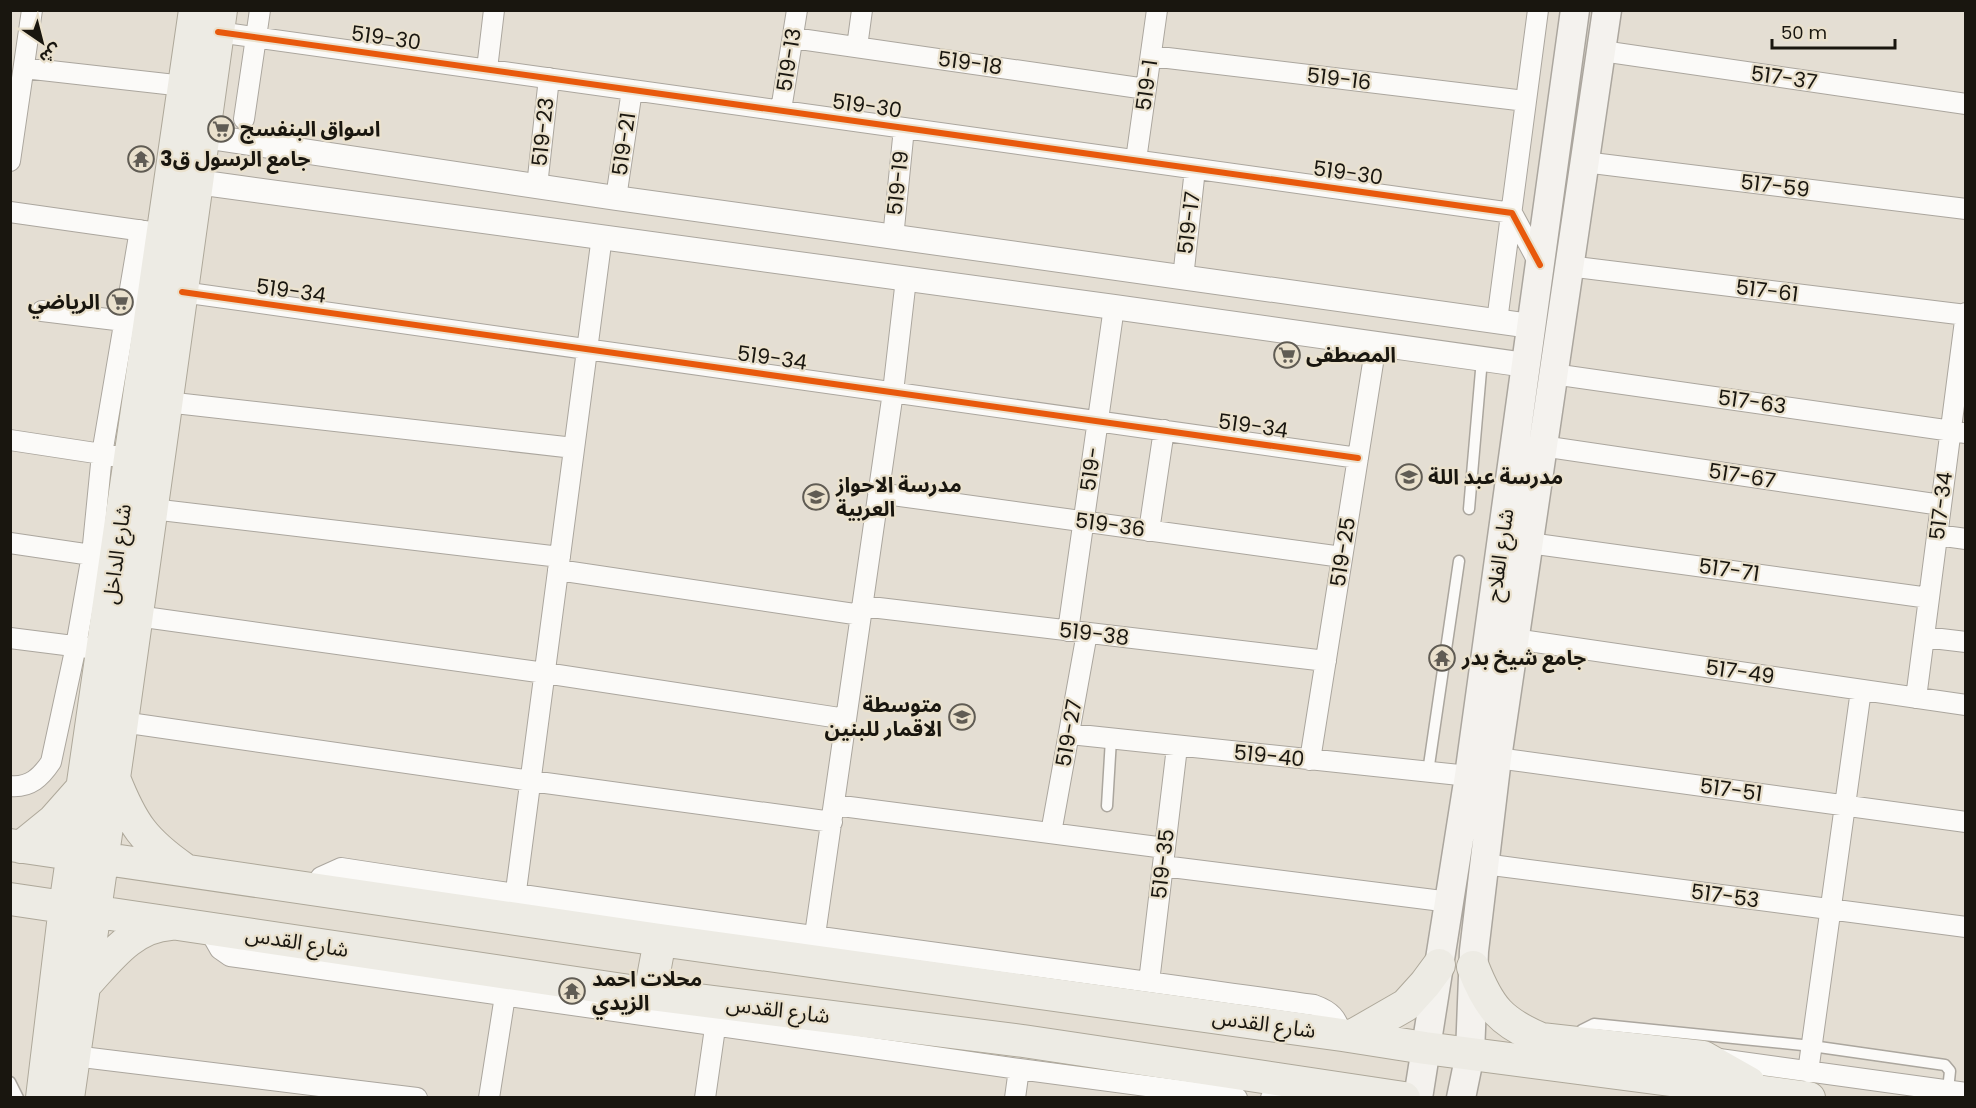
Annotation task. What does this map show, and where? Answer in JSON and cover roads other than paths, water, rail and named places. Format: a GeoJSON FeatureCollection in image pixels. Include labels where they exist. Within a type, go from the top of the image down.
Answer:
{"type":"FeatureCollection","features":[{"type":"Feature","properties":{"kind":"main road","name":"شارع الداخل"},"geometry":{"type":"LineString","coordinates":[[88,856],[84,786],[90,648],[116,456],[152,232],[184,86],[195,10]]}},
{"type":"Feature","properties":{"kind":"main road","name":"شارع الفلاح"},"geometry":{"type":"LineString","coordinates":[[1418,1098],[1469,776],[1575,10]]}},
{"type":"Feature","properties":{"kind":"main road","name":"شارع الفلاح"},"geometry":{"type":"LineString","coordinates":[[1461,1098],[1470,1054],[1473,967],[1497,758],[1607,10]]}},
{"type":"Feature","properties":{"kind":"main road","name":"شارع الداخل"},"geometry":{"type":"LineString","coordinates":[[42,1098],[80,909],[88,856],[114,778],[219,21]]}},
{"type":"Feature","properties":{"kind":"main road"},"geometry":{"type":"LineString","coordinates":[[114,778],[125,806],[141,832],[158,851],[185,870]]}},
{"type":"Feature","properties":{"kind":"main road"},"geometry":{"type":"LineString","coordinates":[[16,846],[53,821],[84,786]]}},
{"type":"Feature","properties":{"kind":"main road","name":"شارع القدس"},"geometry":{"type":"LineString","coordinates":[[16,846],[314,889],[514,906],[660,940],[1470,1054],[1762,1090],[1809,1085]]}},
{"type":"Feature","properties":{"kind":"main road","name":"شارع القدس"},"geometry":{"type":"LineString","coordinates":[[10,899],[195,926],[507,984],[650,994],[717,1014],[1023,1041],[1282,1089],[1404,1098]]}},
{"type":"Feature","properties":{"kind":"main road","name":"شارع الداخل"},"geometry":{"type":"LineString","coordinates":[[68,1098],[84,986],[80,909]]}},
{"type":"Feature","properties":{"kind":"main road"},"geometry":{"type":"LineString","coordinates":[[84,986],[116,951],[138,933],[155,925],[195,926]]}},
{"type":"Feature","properties":{"kind":"main road"},"geometry":{"type":"LineString","coordinates":[[650,994],[660,940]]}},
{"type":"Feature","properties":{"kind":"main road"},"geometry":{"type":"LineString","coordinates":[[1347,1036],[1406,1005],[1439,965]]}},
{"type":"Feature","properties":{"kind":"main road"},"geometry":{"type":"LineString","coordinates":[[1473,967],[1491,1005],[1517,1029],[1541,1039],[1703,1057],[1762,1090]]}},
{"type":"Feature","properties":{"kind":"street"},"geometry":{"type":"LineString","coordinates":[[11,148],[24,68],[19,38],[32,10]]}},
{"type":"Feature","properties":{"kind":"street"},"geometry":{"type":"LineString","coordinates":[[244,119],[260,10]]}},
{"type":"Feature","properties":{"kind":"street"},"geometry":{"type":"LineString","coordinates":[[487,69],[495,10]]}},
{"type":"Feature","properties":{"kind":"street","name":"519-13"},"geometry":{"type":"LineString","coordinates":[[781,110],[797,10]]}},
{"type":"Feature","properties":{"kind":"street"},"geometry":{"type":"LineString","coordinates":[[857,47],[862,10]]}},
{"type":"Feature","properties":{"kind":"street","name":"519-1"},"geometry":{"type":"LineString","coordinates":[[1136,160],[1158,10]]}},
{"type":"Feature","properties":{"kind":"street"},"geometry":{"type":"LineString","coordinates":[[1497,321],[1538,10]]}},
{"type":"Feature","properties":{"kind":"street","name":"519-30"},"geometry":{"type":"LineString","coordinates":[[219,21],[256,37],[1512,213]]}},
{"type":"Feature","properties":{"kind":"street","name":"519-18"},"geometry":{"type":"LineString","coordinates":[[793,38],[1146,89]]}},
{"type":"Feature","properties":{"kind":"street","name":"517-37"},"geometry":{"type":"LineString","coordinates":[[1602,51],[1965,104]]}},
{"type":"Feature","properties":{"kind":"street","name":"519-16"},"geometry":{"type":"LineString","coordinates":[[1151,56],[1526,101]]}},
{"type":"Feature","properties":{"kind":"street"},"geometry":{"type":"LineString","coordinates":[[24,68],[184,86]]}},
{"type":"Feature","properties":{"kind":"street","name":"519-23"},"geometry":{"type":"LineString","coordinates":[[537,186],[549,78]]}},
{"type":"Feature","properties":{"kind":"street","name":"519-21"},"geometry":{"type":"LineString","coordinates":[[616,198],[632,90]]}},
{"type":"Feature","properties":{"kind":"street","name":"519-19"},"geometry":{"type":"LineString","coordinates":[[893,238],[904,128]]}},
{"type":"Feature","properties":{"kind":"street"},"geometry":{"type":"LineString","coordinates":[[203,136],[893,238],[1531,326]]}},
{"type":"Feature","properties":{"kind":"street","name":"517-59"},"geometry":{"type":"LineString","coordinates":[[1584,162],[1965,209]]}},
{"type":"Feature","properties":{"kind":"street","name":"519-17"},"geometry":{"type":"LineString","coordinates":[[1183,278],[1196,169]]}},
{"type":"Feature","properties":{"kind":"street"},"geometry":{"type":"LineString","coordinates":[[197,182],[1526,365]]}},
{"type":"Feature","properties":{"kind":"street"},"geometry":{"type":"LineString","coordinates":[[10,212],[152,232],[124,321],[116,456],[10,440]]}},
{"type":"Feature","properties":{"kind":"street"},"geometry":{"type":"LineString","coordinates":[[1512,213],[1539,265]]}},
{"type":"Feature","properties":{"kind":"street"},"geometry":{"type":"LineString","coordinates":[[847,270],[853,232]]}},
{"type":"Feature","properties":{"kind":"street"},"geometry":{"type":"LineString","coordinates":[[602,236],[514,906],[815,935],[1314,1005],[1333,1014],[1347,1036]]}},
{"type":"Feature","properties":{"kind":"street","name":"517-61"},"geometry":{"type":"LineString","coordinates":[[1568,266],[1965,314]]}},
{"type":"Feature","properties":{"kind":"street"},"geometry":{"type":"LineString","coordinates":[[815,935],[893,392],[906,279]]}},
{"type":"Feature","properties":{"kind":"street","name":"519-34"},"geometry":{"type":"LineString","coordinates":[[182,292],[1358,458]]}},
{"type":"Feature","properties":{"kind":"street","name":"519-"},"geometry":{"type":"LineString","coordinates":[[1077,632],[1083,522],[1114,307]]}},
{"type":"Feature","properties":{"kind":"street"},"geometry":{"type":"LineString","coordinates":[[42,311],[124,321]]}},
{"type":"Feature","properties":{"kind":"street","name":"517-34"},"geometry":{"type":"LineString","coordinates":[[1916,698],[1941,505],[1958,431],[1965,314]]}},
{"type":"Feature","properties":{"kind":"street","name":"519-25"},"geometry":{"type":"LineString","coordinates":[[1310,760],[1376,344]]}},
{"type":"Feature","properties":{"kind":"street","name":"517-63"},"geometry":{"type":"LineString","coordinates":[[1553,374],[1958,431]]}},
{"type":"Feature","properties":{"kind":"street"},"geometry":{"type":"LineString","coordinates":[[166,402],[574,448]]}},
{"type":"Feature","properties":{"kind":"street"},"geometry":{"type":"LineString","coordinates":[[1149,531],[1164,430]]}},
{"type":"Feature","properties":{"kind":"street","name":"517-67"},"geometry":{"type":"LineString","coordinates":[[1542,446],[1941,505]]}},
{"type":"Feature","properties":{"kind":"street","name":"519-36"},"geometry":{"type":"LineString","coordinates":[[878,494],[1342,557]]}},
{"type":"Feature","properties":{"kind":"street","name":"519-38"},"geometry":{"type":"LineString","coordinates":[[152,509],[559,564],[862,610],[1326,661]]}},
{"type":"Feature","properties":{"kind":"street"},"geometry":{"type":"LineString","coordinates":[[1937,535],[1965,539]]}},
{"type":"Feature","properties":{"kind":"street"},"geometry":{"type":"LineString","coordinates":[[10,543],[104,557]]}},
{"type":"Feature","properties":{"kind":"street","name":"517-71"},"geometry":{"type":"LineString","coordinates":[[1528,543],[1929,598]]}},
{"type":"Feature","properties":{"kind":"street"},"geometry":{"type":"LineString","coordinates":[[137,616],[545,672],[846,719]]}},
{"type":"Feature","properties":{"kind":"street","name":"519-27"},"geometry":{"type":"LineString","coordinates":[[1051,833],[1070,734],[1077,632]]}},
{"type":"Feature","properties":{"kind":"street"},"geometry":{"type":"LineString","coordinates":[[1924,637],[1965,642]]}},
{"type":"Feature","properties":{"kind":"street"},"geometry":{"type":"LineString","coordinates":[[10,638],[90,648],[51,762],[32,783],[20,787],[10,786]]}},
{"type":"Feature","properties":{"kind":"street","name":"517-49"},"geometry":{"type":"LineString","coordinates":[[1514,639],[1965,705]]}},
{"type":"Feature","properties":{"kind":"street"},"geometry":{"type":"LineString","coordinates":[[1809,1085],[1830,909],[1861,690]]}},
{"type":"Feature","properties":{"kind":"street"},"geometry":{"type":"LineString","coordinates":[[122,722],[531,781],[1051,833],[1164,857],[1450,902]]}},
{"type":"Feature","properties":{"kind":"street","name":"519-40"},"geometry":{"type":"LineString","coordinates":[[1070,734],[1469,776]]}},
{"type":"Feature","properties":{"kind":"street","name":"519-35"},"geometry":{"type":"LineString","coordinates":[[1149,982],[1177,747]]}},
{"type":"Feature","properties":{"kind":"street","name":"517-51"},"geometry":{"type":"LineString","coordinates":[[1497,758],[1965,822]]}},
{"type":"Feature","properties":{"kind":"street","name":"517-53"},"geometry":{"type":"LineString","coordinates":[[1484,864],[1965,927]]}},
{"type":"Feature","properties":{"kind":"street"},"geometry":{"type":"LineString","coordinates":[[489,1098],[507,984],[717,1014],[1019,1070],[1237,1098]]}},
{"type":"Feature","properties":{"kind":"street"},"geometry":{"type":"LineString","coordinates":[[705,1098],[717,1014]]}},
{"type":"Feature","properties":{"kind":"street"},"geometry":{"type":"LineString","coordinates":[[74,1056],[417,1098]]}},
{"type":"Feature","properties":{"kind":"street"},"geometry":{"type":"LineString","coordinates":[[1703,1057],[1809,1085],[1957,1092]]}},
{"type":"Feature","properties":{"kind":"street"},"geometry":{"type":"LineString","coordinates":[[1015,1098],[1019,1070]]}},
{"type":"Feature","properties":{"kind":"lane"},"geometry":{"type":"LineString","coordinates":[[1469,509],[1482,359]]}},
{"type":"Feature","properties":{"kind":"lane"},"geometry":{"type":"LineString","coordinates":[[1428,772],[1459,561]]}},
{"type":"Feature","properties":{"kind":"lane"},"geometry":{"type":"LineString","coordinates":[[1107,806],[1111,739]]}},
{"type":"Feature","properties":{"kind":"lane"},"geometry":{"type":"LineString","coordinates":[[1572,1042],[1582,1030],[1594,1024],[1812,1046],[1945,1065],[1950,1071],[1957,1092]]}},
{"type":"Feature","properties":{"kind":"lane"},"geometry":{"type":"LineString","coordinates":[[10,1082],[18,1098]]}},
{"type":"Feature","properties":{"kind":"place","name":"اسواق البنفسج"},"geometry":{"type":"Point","coordinates":[221,129]}},
{"type":"Feature","properties":{"kind":"place","name":"جامع الرسول ق3"},"geometry":{"type":"Point","coordinates":[141,159]}},
{"type":"Feature","properties":{"kind":"place","name":"الرياضي"},"geometry":{"type":"Point","coordinates":[120,302]}},
{"type":"Feature","properties":{"kind":"place","name":"المصطفى"},"geometry":{"type":"Point","coordinates":[1287,355]}},
{"type":"Feature","properties":{"kind":"place","name":"مدرسة عبد اللة"},"geometry":{"type":"Point","coordinates":[1409,477]}},
{"type":"Feature","properties":{"kind":"place","name":"مدرسة الاحواز العربية"},"geometry":{"type":"Point","coordinates":[816,497]}},
{"type":"Feature","properties":{"kind":"place","name":"جامع شيخ بدر"},"geometry":{"type":"Point","coordinates":[1442,658]}},
{"type":"Feature","properties":{"kind":"place","name":"متوسطة الاقمار للبنين"},"geometry":{"type":"Point","coordinates":[962,717]}},
{"type":"Feature","properties":{"kind":"place","name":"محلات احمد الزيدي"},"geometry":{"type":"Point","coordinates":[572,991]}}]}
